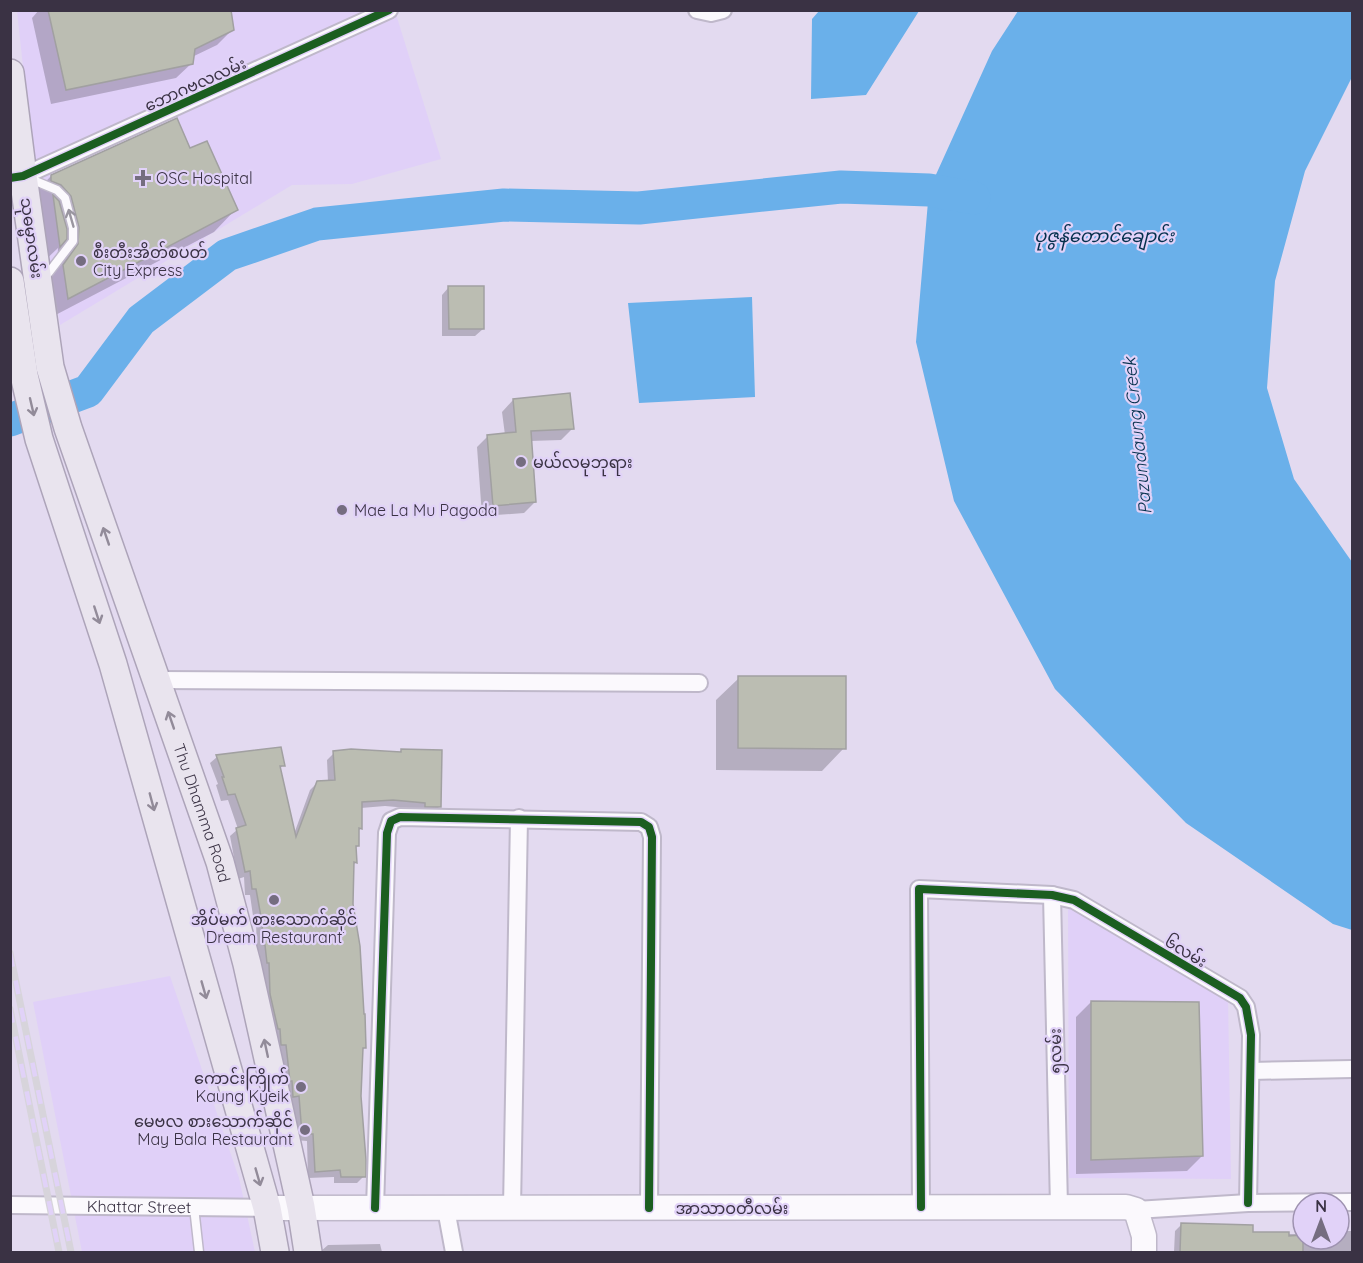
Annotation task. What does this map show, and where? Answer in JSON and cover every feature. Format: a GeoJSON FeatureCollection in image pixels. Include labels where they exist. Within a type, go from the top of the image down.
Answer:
{"type":"FeatureCollection","features":[{"type":"Feature","properties":{"kind":"main road","name":"သုဓမ္မာလမ်း"},"geometry":{"type":"LineString","coordinates":[[10,73],[17,177],[40,292],[50,367],[68,428]]}},
{"type":"Feature","properties":{"kind":"main road"},"geometry":{"type":"LineString","coordinates":[[40,292],[12,292],[24,375],[39,439],[113,664],[267,1208],[275,1252]]}},
{"type":"Feature","properties":{"kind":"main road","name":"Thu Dhamma Road"},"geometry":{"type":"LineString","coordinates":[[68,428],[220,862],[247,964],[301,1207]]}},
{"type":"Feature","properties":{"kind":"main road"},"geometry":{"type":"LineString","coordinates":[[301,1207],[308,1252]]}},
{"type":"Feature","properties":{"kind":"main road","name":"အာသာဝတီလမ်း"},"geometry":{"type":"LineString","coordinates":[[267,1208],[1126,1207],[1136,1210]]}},
{"type":"Feature","properties":{"kind":"main road"},"geometry":{"type":"LineString","coordinates":[[1136,1210],[1144,1244]]}},
{"type":"Feature","properties":{"kind":"street","name":"ဘောဂဗလလမ်း"},"geometry":{"type":"LineString","coordinates":[[17,177],[389,10]]}},
{"type":"Feature","properties":{"kind":"street"},"geometry":{"type":"LineString","coordinates":[[697,10],[711,13],[723,10]]}},
{"type":"Feature","properties":{"kind":"street"},"geometry":{"type":"LineString","coordinates":[[158,680],[699,683]]}},
{"type":"Feature","properties":{"kind":"street"},"geometry":{"type":"LineString","coordinates":[[375,1208],[387,833],[391,821],[399,817],[641,822],[649,827],[652,837],[649,1208]]}},
{"type":"Feature","properties":{"kind":"street"},"geometry":{"type":"LineString","coordinates":[[512,1208],[519,818]]}},
{"type":"Feature","properties":{"kind":"street","name":"၆လမ်း"},"geometry":{"type":"LineString","coordinates":[[921,1207],[919,889],[1052,895],[1074,900],[1240,998],[1246,1007],[1251,1035],[1248,1203]]}},
{"type":"Feature","properties":{"kind":"street","name":"၅လမ်း"},"geometry":{"type":"LineString","coordinates":[[1052,895],[1059,1207]]}},
{"type":"Feature","properties":{"kind":"street"},"geometry":{"type":"LineString","coordinates":[[1251,1071],[1353,1069]]}},
{"type":"Feature","properties":{"kind":"street"},"geometry":{"type":"LineString","coordinates":[[1136,1210],[1248,1203],[1353,1202]]}},
{"type":"Feature","properties":{"kind":"street","name":"Khattar Street"},"geometry":{"type":"LineString","coordinates":[[10,1205],[267,1208]]}},
{"type":"Feature","properties":{"kind":"street"},"geometry":{"type":"LineString","coordinates":[[446,1209],[454,1252]]}},
{"type":"Feature","properties":{"kind":"lane"},"geometry":{"type":"LineString","coordinates":[[17,177],[57,190],[65,198],[74,228],[74,241],[40,292]]}},
{"type":"Feature","properties":{"kind":"lane"},"geometry":{"type":"LineString","coordinates":[[194,1207],[199,1252]]}},
{"type":"Feature","properties":{"kind":"shaded area"},"geometry":{"type":"Polygon","coordinates":[[[17,11],[395,11],[441,159],[352,184],[292,185],[60,325],[31,141],[17,11]]]}},
{"type":"Feature","properties":{"kind":"shaded area"},"geometry":{"type":"Polygon","coordinates":[[[1068,905],[1228,997],[1231,1179],[1069,1178],[1068,905]]]}},
{"type":"Feature","properties":{"kind":"shaded area"},"geometry":{"type":"Polygon","coordinates":[[[170,976],[239,1178],[255,1252],[82,1252],[33,1002],[170,976]]]}},
{"type":"Feature","properties":{"kind":"water"},"geometry":{"type":"Polygon","coordinates":[[[819,11],[919,11],[866,95],[811,99],[812,19],[819,11]]]}},
{"type":"Feature","properties":{"kind":"water","name":"ပုဇွန်တောင်ချောင်း"},"geometry":{"type":"Polygon","coordinates":[[[1018,11],[1352,11],[1352,77],[1305,171],[1275,281],[1267,388],[1294,479],[1352,562],[1352,930],[1333,924],[1186,823],[1055,689],[954,501],[916,342],[929,190],[992,51],[1018,11]]]}},
{"type":"Feature","properties":{"kind":"water"},"geometry":{"type":"Polygon","coordinates":[[[752,297],[755,397],[639,403],[628,303],[752,297]]]}},
{"type":"Feature","properties":{"kind":"building"},"geometry":{"type":"Polygon","coordinates":[[[48,10],[231,10],[234,30],[195,49],[193,64],[66,90],[48,10]]]}},
{"type":"Feature","properties":{"kind":"building"},"geometry":{"type":"Polygon","coordinates":[[[177,118],[190,148],[207,141],[238,210],[68,299],[63,265],[78,244],[79,227],[71,196],[61,185],[51,181],[51,175],[177,118]]]}},
{"type":"Feature","properties":{"kind":"building"},"geometry":{"type":"Polygon","coordinates":[[[53,195],[59,201],[67,229],[67,239],[60,247],[53,195]]]}},
{"type":"Feature","properties":{"kind":"building"},"geometry":{"type":"Polygon","coordinates":[[[448,286],[484,286],[484,329],[449,329],[448,286]]]}},
{"type":"Feature","properties":{"kind":"building"},"geometry":{"type":"Polygon","coordinates":[[[570,393],[574,429],[531,431],[536,502],[493,506],[487,435],[516,432],[513,399],[570,393]]]}},
{"type":"Feature","properties":{"kind":"building"},"geometry":{"type":"Polygon","coordinates":[[[738,676],[846,676],[846,749],[738,748],[738,676]]]}},
{"type":"Feature","properties":{"kind":"building"},"geometry":{"type":"Polygon","coordinates":[[[281,747],[285,766],[280,766],[296,837],[317,781],[335,780],[333,751],[351,749],[401,752],[401,749],[442,750],[441,807],[425,807],[425,803],[393,800],[362,802],[362,829],[359,828],[359,846],[356,846],[357,863],[354,862],[353,904],[360,946],[365,1014],[366,1048],[363,1048],[361,1096],[366,1177],[341,1177],[340,1170],[315,1172],[313,1134],[302,1134],[299,1096],[293,1097],[286,1045],[281,1045],[280,1029],[278,1029],[270,994],[269,963],[267,963],[265,945],[263,945],[262,917],[256,889],[252,889],[250,871],[245,872],[236,828],[246,825],[235,794],[228,795],[216,755],[281,747]]]}},
{"type":"Feature","properties":{"kind":"building"},"geometry":{"type":"Polygon","coordinates":[[[1091,1001],[1199,1002],[1203,1156],[1091,1160],[1091,1001]]]}},
{"type":"Feature","properties":{"kind":"building"},"geometry":{"type":"Polygon","coordinates":[[[1181,1223],[1253,1225],[1253,1232],[1289,1232],[1291,1251],[1303,1251],[1303,1252],[1180,1252],[1181,1223]]]}},
{"type":"Feature","properties":{"kind":"waterway"},"geometry":{"type":"LineString","coordinates":[[10,420],[88,391],[141,320],[227,255],[317,224],[504,205],[639,208],[841,187],[929,190],[974,198]]}},
{"type":"Feature","properties":{"kind":"railway"},"geometry":{"type":"LineString","coordinates":[[10,953],[71,1252]]}},
{"type":"Feature","properties":{"kind":"railway"},"geometry":{"type":"LineString","coordinates":[[10,1009],[59,1252]]}},
{"type":"Feature","properties":{"kind":"cycle path"},"geometry":{"type":"LineString","coordinates":[[10,178],[23,176],[389,10]]}},
{"type":"Feature","properties":{"kind":"cycle path"},"geometry":{"type":"LineString","coordinates":[[375,1208],[387,833],[391,821],[400,817],[641,822],[649,827],[652,837],[649,1208]]}},
{"type":"Feature","properties":{"kind":"cycle path"},"geometry":{"type":"LineString","coordinates":[[921,1207],[919,889],[1052,895],[1074,900],[1240,998],[1246,1007],[1251,1035],[1248,1203]]}},
{"type":"Feature","properties":{"kind":"place","name":"OSC Hospital"},"geometry":{"type":"Point","coordinates":[143,178]}},
{"type":"Feature","properties":{"kind":"place","name":"စီးတီးအိတ်စပတ် City Express"},"geometry":{"type":"Point","coordinates":[81,261]}},
{"type":"Feature","properties":{"kind":"place","name":"မယ်လမုဘုရား"},"geometry":{"type":"Point","coordinates":[521,462]}},
{"type":"Feature","properties":{"kind":"place","name":"Mae La Mu Pagoda"},"geometry":{"type":"Point","coordinates":[342,510]}},
{"type":"Feature","properties":{"kind":"place","name":"အိပ်မက် စားသောက်ဆိုင် Dream Restaurant"},"geometry":{"type":"Point","coordinates":[274,900]}},
{"type":"Feature","properties":{"kind":"place","name":"ကောင်းကြိုက် Kaung Kyeik"},"geometry":{"type":"Point","coordinates":[301,1087]}},
{"type":"Feature","properties":{"kind":"place","name":"မေဗလ စားသောက်ဆိုင် May Bala Restaurant"},"geometry":{"type":"Point","coordinates":[305,1130]}},
{"type":"Feature","properties":{"kind":"water label","name":"Pazundaung Creek"},"geometry":{"type":"Point","coordinates":[1137,436]}}]}
